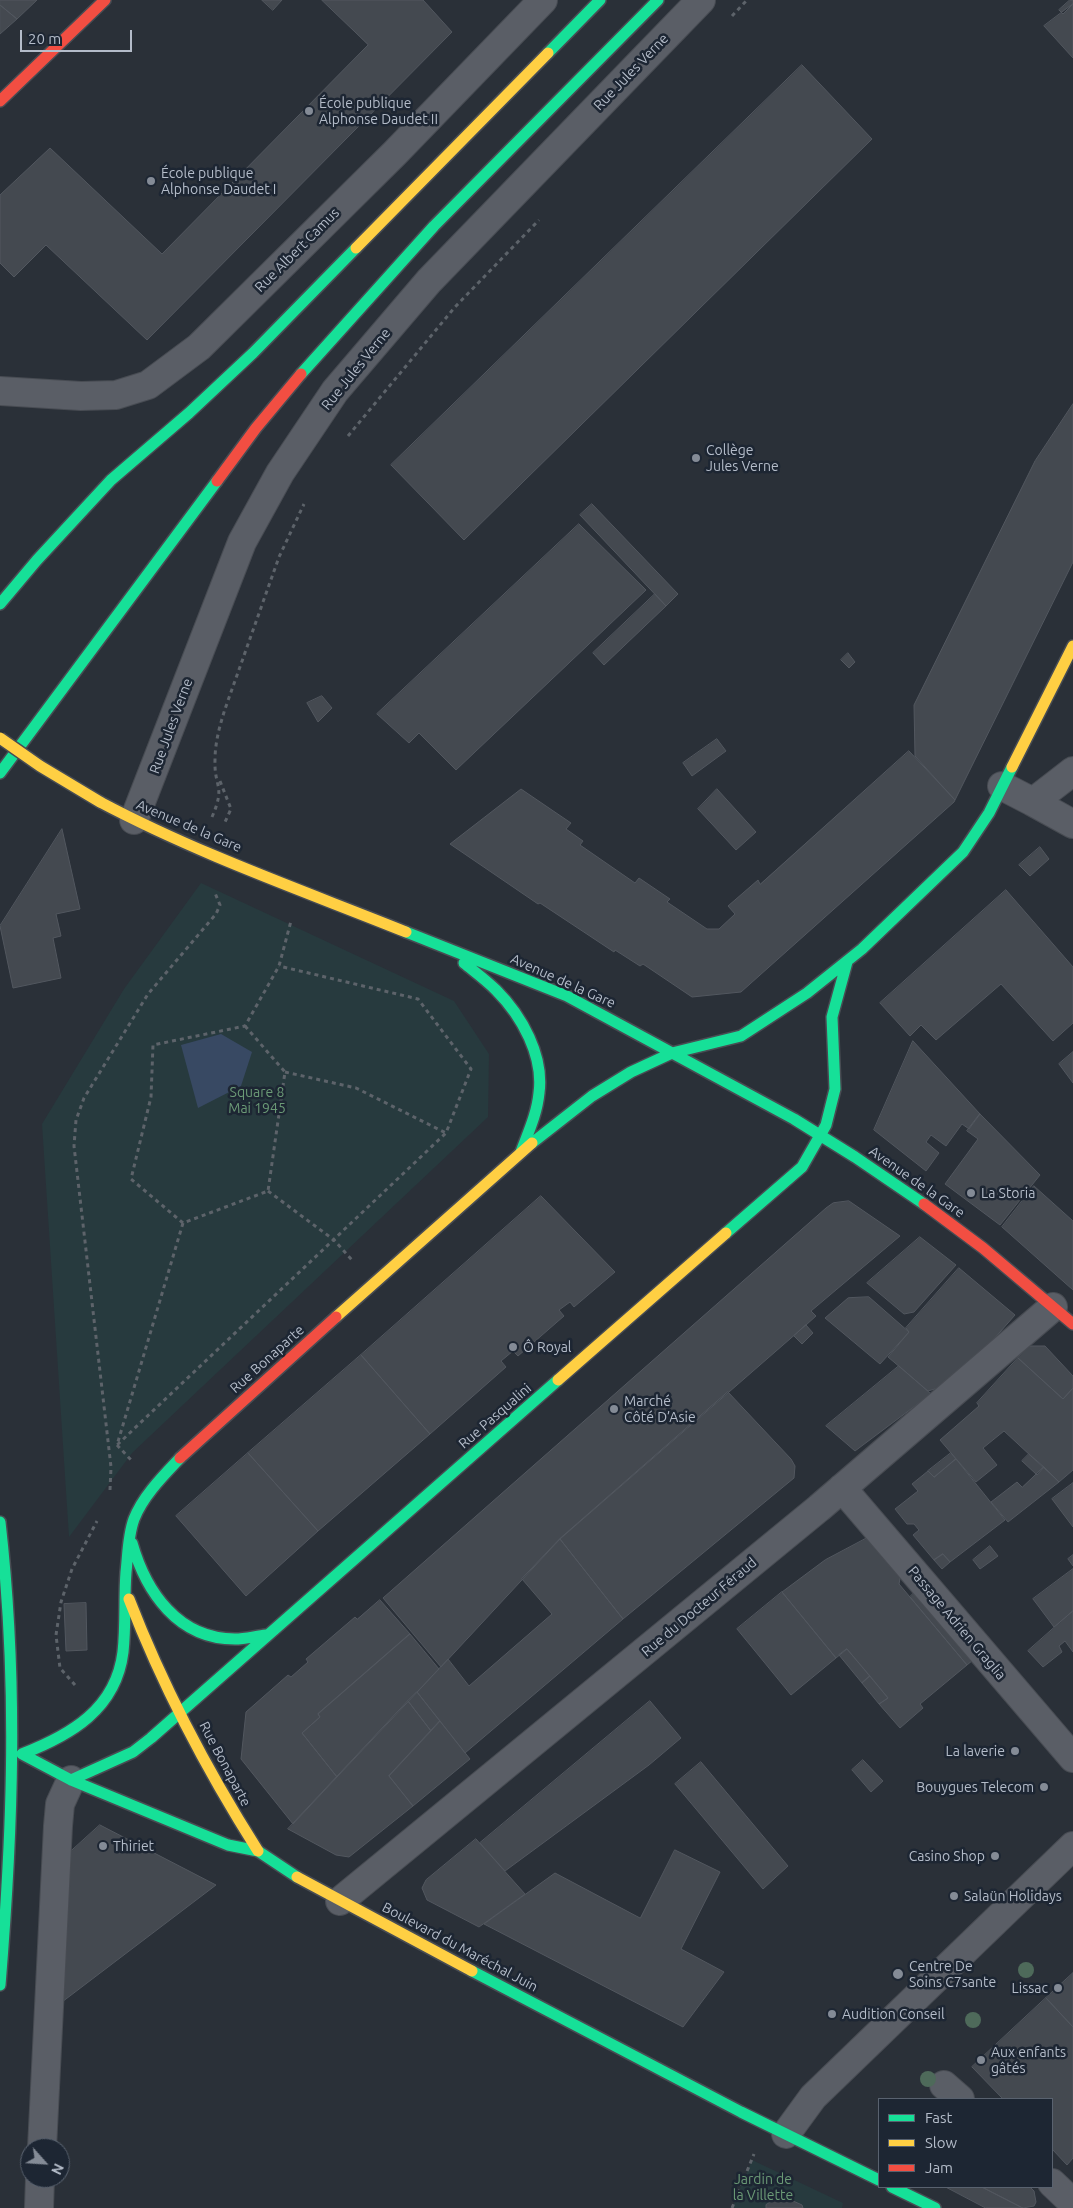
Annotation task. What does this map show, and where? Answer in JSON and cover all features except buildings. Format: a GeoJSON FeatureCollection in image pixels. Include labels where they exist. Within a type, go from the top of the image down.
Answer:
{"type":"FeatureCollection","features":[{"type":"Feature","properties":{"kind":"main road"},"geometry":{"type":"LineString","coordinates":[[0,101],[105,0]]}},
{"type":"Feature","properties":{"kind":"main road"},"geometry":{"type":"LineString","coordinates":[[0,604],[37,560],[111,480],[189,413],[253,354],[600,0]]}},
{"type":"Feature","properties":{"kind":"main road"},"geometry":{"type":"LineString","coordinates":[[0,773],[256,428],[324,346],[434,226],[658,0]]}},
{"type":"Feature","properties":{"kind":"main road"},"geometry":{"type":"LineString","coordinates":[[521,1152],[597,1093],[624,1077],[672,1053],[747,1033],[847,962],[963,852],[989,813],[1073,646]]}},
{"type":"Feature","properties":{"kind":"main road","name":"Avenue de la Gare"},"geometry":{"type":"LineString","coordinates":[[0,738],[40,766],[134,820],[567,996],[672,1053],[821,1135],[868,1165],[971,1238],[1063,1316]]}},
{"type":"Feature","properties":{"kind":"main road","name":"Rue Bonaparte"},"geometry":{"type":"LineString","coordinates":[[258,1851],[232,1812],[180,1713],[140,1630],[125,1588],[130,1536],[136,1514],[172,1467],[226,1416],[521,1152],[536,1112],[540,1086],[537,1063],[530,1040],[499,993],[444,947]]}},
{"type":"Feature","properties":{"kind":"main road","name":"Rue Pasqualini"},"geometry":{"type":"LineString","coordinates":[[71,1780],[133,1752],[180,1713],[266,1635],[802,1167],[821,1135],[834,1098],[831,1034],[834,997],[847,962]]}},
{"type":"Feature","properties":{"kind":"main road"},"geometry":{"type":"LineString","coordinates":[[0,1522],[7,1583],[13,1703],[12,1795],[0,1985]]}},
{"type":"Feature","properties":{"kind":"main road"},"geometry":{"type":"LineString","coordinates":[[130,1536],[136,1560],[159,1604],[185,1626],[207,1634],[232,1639],[266,1635]]}},
{"type":"Feature","properties":{"kind":"main road"},"geometry":{"type":"LineString","coordinates":[[107,1699],[118,1676],[125,1588]]}},
{"type":"Feature","properties":{"kind":"main road","name":"Boulevard du Maréchal Juin"},"geometry":{"type":"LineString","coordinates":[[107,1699],[93,1716],[70,1732],[48,1744],[22,1754],[71,1780],[228,1845],[258,1851],[287,1872],[340,1901],[786,2134],[878,2180]]}},
{"type":"Feature","properties":{"kind":"main road"},"geometry":{"type":"LineString","coordinates":[[894,2188],[935,2208]]}},
{"type":"Feature","properties":{"kind":"street","name":"Rue Albert Camus"},"geometry":{"type":"LineString","coordinates":[[0,391],[81,396],[116,395],[148,385],[199,346],[395,153],[543,0]]}},
{"type":"Feature","properties":{"kind":"street","name":"Rue Jules Verne"},"geometry":{"type":"LineString","coordinates":[[134,820],[242,542],[280,473],[335,392],[429,281],[702,0]]}},
{"type":"Feature","properties":{"kind":"street"},"geometry":{"type":"LineString","coordinates":[[1033,802],[1073,771]]}},
{"type":"Feature","properties":{"kind":"street"},"geometry":{"type":"LineString","coordinates":[[1002,786],[1073,824]]}},
{"type":"Feature","properties":{"kind":"street","name":"Rue du Docteur Féraud"},"geometry":{"type":"LineString","coordinates":[[340,1901],[842,1488],[1063,1316]]}},
{"type":"Feature","properties":{"kind":"street","name":"Passage Adrien Graglia"},"geometry":{"type":"LineString","coordinates":[[842,1488],[1073,1758]]}},
{"type":"Feature","properties":{"kind":"street"},"geometry":{"type":"LineString","coordinates":[[43,2138],[60,1804],[71,1780]]}},
{"type":"Feature","properties":{"kind":"street"},"geometry":{"type":"LineString","coordinates":[[786,2134],[813,2097],[1073,1846]]}},
{"type":"Feature","properties":{"kind":"street"},"geometry":{"type":"LineString","coordinates":[[1053,2184],[1073,2203]]}},
{"type":"Feature","properties":{"kind":"street"},"geometry":{"type":"LineString","coordinates":[[39,2208],[40,2188]]}},
{"type":"Feature","properties":{"kind":"path"},"geometry":{"type":"LineString","coordinates":[[727,22],[748,0]]}},
{"type":"Feature","properties":{"kind":"path"},"geometry":{"type":"LineString","coordinates":[[342,444],[455,308],[544,214]]}},
{"type":"Feature","properties":{"kind":"path"},"geometry":{"type":"LineString","coordinates":[[199,847],[221,792],[215,761],[218,735],[225,709],[279,557],[307,497]]}},
{"type":"Feature","properties":{"kind":"path"},"geometry":{"type":"LineString","coordinates":[[218,776],[226,793],[230,809]]}},
{"type":"Feature","properties":{"kind":"path"},"geometry":{"type":"LineString","coordinates":[[183,1223],[130,1179],[151,1097],[153,1045],[246,1026],[280,966],[301,889]]}},
{"type":"Feature","properties":{"kind":"path"},"geometry":{"type":"LineString","coordinates":[[109,1493],[111,1467],[74,1146],[76,1120],[84,1098],[148,994],[216,914],[220,905],[219,900],[217,894],[210,891]]}},
{"type":"Feature","properties":{"kind":"path"},"geometry":{"type":"LineString","coordinates":[[183,1223],[117,1445],[446,1133],[471,1069],[418,999],[280,966]]}},
{"type":"Feature","properties":{"kind":"path"},"geometry":{"type":"LineString","coordinates":[[246,1026],[285,1072],[356,1088],[446,1133]]}},
{"type":"Feature","properties":{"kind":"path"},"geometry":{"type":"LineString","coordinates":[[268,1191],[285,1072]]}},
{"type":"Feature","properties":{"kind":"path"},"geometry":{"type":"LineString","coordinates":[[183,1223],[268,1191]]}},
{"type":"Feature","properties":{"kind":"path"},"geometry":{"type":"LineString","coordinates":[[268,1191],[334,1240],[374,1284]]}},
{"type":"Feature","properties":{"kind":"path"},"geometry":{"type":"LineString","coordinates":[[100,1515],[72,1569],[62,1602],[56,1635],[60,1668],[81,1691],[107,1699]]}},
{"type":"Feature","properties":{"kind":"path"},"geometry":{"type":"LineString","coordinates":[[732,2208],[756,2148]]}},
{"type":"Feature","properties":{"kind":"green space","name":"Square 8 Mai 1945"},"geometry":{"type":"Polygon","coordinates":[[[201,883],[454,1001],[489,1054],[488,1117],[132,1453],[69,1537],[42,1124],[124,989],[201,883]]]}},
{"type":"Feature","properties":{"kind":"green space","name":"Jardin de la Villette"},"geometry":{"type":"Polygon","coordinates":[[[752,2160],[843,2203],[842,2208],[732,2208],[752,2160]]]}},
{"type":"Feature","properties":{"kind":"water"},"geometry":{"type":"Polygon","coordinates":[[[221,1034],[252,1052],[241,1086],[198,1108],[181,1045],[221,1034]]]}},
{"type":"Feature","properties":{"kind":"traffic: fast"},"geometry":{"type":"LineString","coordinates":[[548,53],[600,0]]}},
{"type":"Feature","properties":{"kind":"traffic: fast"},"geometry":{"type":"LineString","coordinates":[[301,374],[434,226],[658,0]]}},
{"type":"Feature","properties":{"kind":"traffic: fast"},"geometry":{"type":"LineString","coordinates":[[0,604],[37,560],[111,480],[189,413],[253,353],[356,248]]}},
{"type":"Feature","properties":{"kind":"traffic: fast"},"geometry":{"type":"LineString","coordinates":[[0,773],[217,481]]}},
{"type":"Feature","properties":{"kind":"traffic: fast"},"geometry":{"type":"LineString","coordinates":[[532,1143],[592,1096],[631,1072],[672,1053],[741,1036],[807,993],[862,949],[963,852],[989,813],[1012,767]]}},
{"type":"Feature","properties":{"kind":"traffic: fast"},"geometry":{"type":"LineString","coordinates":[[406,932],[567,996],[794,1119],[855,1157],[924,1204]]}},
{"type":"Feature","properties":{"kind":"traffic: fast"},"geometry":{"type":"LineString","coordinates":[[726,1233],[802,1167],[826,1125],[835,1089],[832,1017],[847,962]]}},
{"type":"Feature","properties":{"kind":"traffic: fast"},"geometry":{"type":"LineString","coordinates":[[464,963],[506,1000],[522,1024],[534,1051],[540,1079],[538,1101],[521,1152]]}},
{"type":"Feature","properties":{"kind":"traffic: fast"},"geometry":{"type":"LineString","coordinates":[[71,1780],[133,1752],[151,1738],[558,1380]]}},
{"type":"Feature","properties":{"kind":"traffic: fast"},"geometry":{"type":"LineString","coordinates":[[22,1754],[74,1728],[101,1704],[111,1689],[119,1672],[123,1652],[126,1572],[132,1525],[148,1494],[180,1458]]}},
{"type":"Feature","properties":{"kind":"traffic: fast"},"geometry":{"type":"LineString","coordinates":[[0,1522],[6,1581],[12,1754],[8,1868],[0,1985]]}},
{"type":"Feature","properties":{"kind":"traffic: fast"},"geometry":{"type":"LineString","coordinates":[[132,1543],[146,1579],[167,1609],[181,1622],[197,1631],[215,1637],[239,1639],[266,1635]]}},
{"type":"Feature","properties":{"kind":"traffic: fast"},"geometry":{"type":"LineString","coordinates":[[22,1754],[71,1780],[228,1845],[258,1851],[297,1877]]}},
{"type":"Feature","properties":{"kind":"traffic: fast"},"geometry":{"type":"LineString","coordinates":[[472,1971],[741,2112],[878,2180]]}},
{"type":"Feature","properties":{"kind":"traffic: fast"},"geometry":{"type":"LineString","coordinates":[[894,2188],[935,2208]]}},
{"type":"Feature","properties":{"kind":"traffic: slow"},"geometry":{"type":"LineString","coordinates":[[356,248],[548,53]]}},
{"type":"Feature","properties":{"kind":"traffic: slow"},"geometry":{"type":"LineString","coordinates":[[1012,767],[1073,646]]}},
{"type":"Feature","properties":{"kind":"traffic: slow"},"geometry":{"type":"LineString","coordinates":[[0,738],[40,766],[100,802]]}},
{"type":"Feature","properties":{"kind":"traffic: slow"},"geometry":{"type":"LineString","coordinates":[[100,802],[213,855],[406,932]]}},
{"type":"Feature","properties":{"kind":"traffic: slow"},"geometry":{"type":"LineString","coordinates":[[336,1317],[532,1143]]}},
{"type":"Feature","properties":{"kind":"traffic: slow"},"geometry":{"type":"LineString","coordinates":[[558,1380],[726,1233]]}},
{"type":"Feature","properties":{"kind":"traffic: slow"},"geometry":{"type":"LineString","coordinates":[[129,1599],[156,1664],[204,1760],[258,1851]]}},
{"type":"Feature","properties":{"kind":"traffic: slow"},"geometry":{"type":"LineString","coordinates":[[297,1877],[472,1971]]}},
{"type":"Feature","properties":{"kind":"traffic: jam"},"geometry":{"type":"LineString","coordinates":[[0,101],[105,0]]}},
{"type":"Feature","properties":{"kind":"traffic: jam"},"geometry":{"type":"LineString","coordinates":[[217,481],[256,428],[301,374]]}},
{"type":"Feature","properties":{"kind":"traffic: jam"},"geometry":{"type":"LineString","coordinates":[[924,1204],[983,1248],[1073,1324]]}},
{"type":"Feature","properties":{"kind":"traffic: jam"},"geometry":{"type":"LineString","coordinates":[[180,1458],[336,1317]]}},
{"type":"Feature","properties":{"kind":"place","name":"École publique Alphonse Daudet II"},"geometry":{"type":"Point","coordinates":[309,111]}},
{"type":"Feature","properties":{"kind":"place","name":"École publique Alphonse Daudet I"},"geometry":{"type":"Point","coordinates":[151,181]}},
{"type":"Feature","properties":{"kind":"place","name":"Collège Jules Verne"},"geometry":{"type":"Point","coordinates":[696,458]}},
{"type":"Feature","properties":{"kind":"place","name":"La Storia"},"geometry":{"type":"Point","coordinates":[971,1193]}},
{"type":"Feature","properties":{"kind":"place","name":"Ô Royal"},"geometry":{"type":"Point","coordinates":[513,1347]}},
{"type":"Feature","properties":{"kind":"place","name":"Marché Côté D’Asie"},"geometry":{"type":"Point","coordinates":[614,1409]}},
{"type":"Feature","properties":{"kind":"place","name":"La laverie"},"geometry":{"type":"Point","coordinates":[1015,1751]}},
{"type":"Feature","properties":{"kind":"place","name":"Bouygues Telecom"},"geometry":{"type":"Point","coordinates":[1044,1787]}},
{"type":"Feature","properties":{"kind":"place","name":"Thiriet"},"geometry":{"type":"Point","coordinates":[103,1846]}},
{"type":"Feature","properties":{"kind":"place","name":"Casino Shop"},"geometry":{"type":"Point","coordinates":[995,1856]}},
{"type":"Feature","properties":{"kind":"place","name":"Salaün Holidays"},"geometry":{"type":"Point","coordinates":[954,1896]}},
{"type":"Feature","properties":{"kind":"place","name":"Centre De Soins C7sante"},"geometry":{"type":"Point","coordinates":[898,1974]}},
{"type":"Feature","properties":{"kind":"place","name":"Lissac"},"geometry":{"type":"Point","coordinates":[1058,1988]}},
{"type":"Feature","properties":{"kind":"place","name":"Audition Conseil"},"geometry":{"type":"Point","coordinates":[832,2014]}},
{"type":"Feature","properties":{"kind":"place","name":"Aux enfants gâtés"},"geometry":{"type":"Point","coordinates":[981,2060]}}]}
